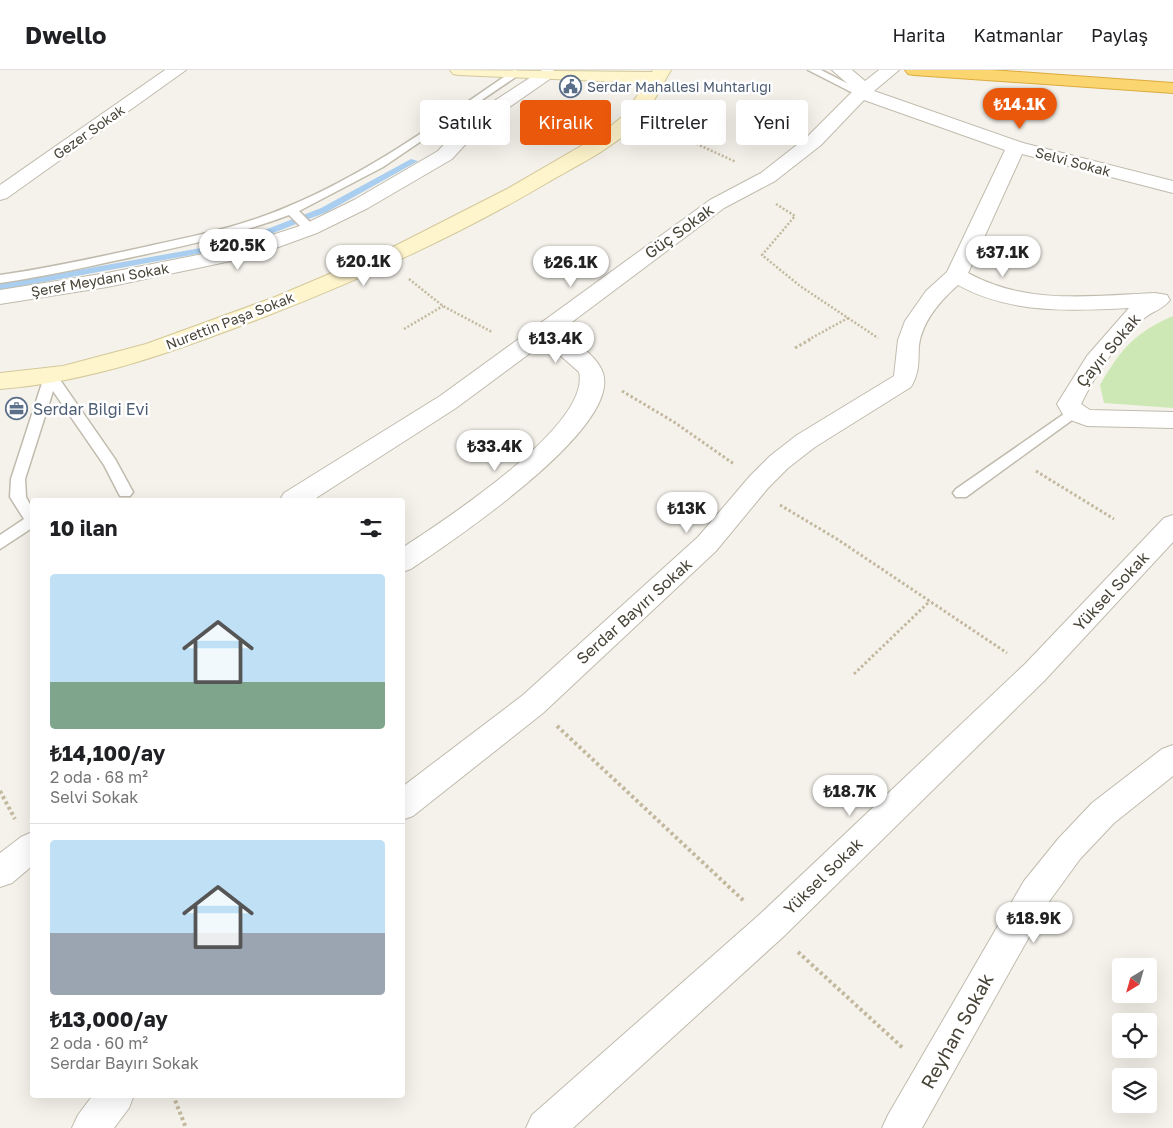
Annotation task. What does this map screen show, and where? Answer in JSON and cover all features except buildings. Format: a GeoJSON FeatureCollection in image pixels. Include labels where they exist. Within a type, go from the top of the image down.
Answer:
{"type":"FeatureCollection","features":[{"type":"Feature","properties":{"kind":"highway"},"geometry":{"type":"LineString","coordinates":[[914,70],[1173,88]]}},
{"type":"Feature","properties":{"kind":"highway"},"geometry":{"type":"LineString","coordinates":[[1096,84],[1128,82],[1144,78],[1158,70]]}},
{"type":"Feature","properties":{"kind":"street","name":"Gezer Sokak"},"geometry":{"type":"LineString","coordinates":[[0,194],[177,70]]}},
{"type":"Feature","properties":{"kind":"street"},"geometry":{"type":"LineString","coordinates":[[460,70],[548,74],[660,74]]}},
{"type":"Feature","properties":{"kind":"street"},"geometry":{"type":"LineString","coordinates":[[841,70],[858,83],[861,93]]}},
{"type":"Feature","properties":{"kind":"street","name":"Güç Sokak"},"geometry":{"type":"LineString","coordinates":[[296,498],[397,436],[521,348],[717,204],[760,182],[814,141],[861,93],[890,70]]}},
{"type":"Feature","properties":{"kind":"street","name":"Şeref Meydanı Sokak"},"geometry":{"type":"LineString","coordinates":[[0,297],[107,280],[231,255],[266,245],[309,228],[361,204],[445,155],[475,122],[548,74]]}},
{"type":"Feature","properties":{"kind":"street","name":"Nurettin Paşa Sokak"},"geometry":{"type":"LineString","coordinates":[[644,100],[660,74]]}},
{"type":"Feature","properties":{"kind":"street","name":"Selvi Sokak"},"geometry":{"type":"LineString","coordinates":[[861,93],[1016,147],[1173,187]]}},
{"type":"Feature","properties":{"kind":"street","name":"Nurettin Paşa Sokak"},"geometry":{"type":"LineString","coordinates":[[0,381],[51,377],[95,368],[149,352],[289,300],[383,259],[512,196],[614,134],[621,127]]}},
{"type":"Feature","properties":{"kind":"street"},"geometry":{"type":"LineString","coordinates":[[1016,147],[956,275],[973,287],[993,295],[1043,304],[1164,299]]}},
{"type":"Feature","properties":{"kind":"street","name":"Serdar Bayırı Sokak"},"geometry":{"type":"LineString","coordinates":[[405,804],[533,704],[693,557],[756,485],[779,462],[806,441],[904,381],[910,365],[908,357],[909,340],[926,302],[956,275]]}},
{"type":"Feature","properties":{"kind":"street","name":"Çayır Sokak"},"geometry":{"type":"LineString","coordinates":[[1074,412],[1069,404],[1090,366],[1128,322],[1164,299]]}},
{"type":"Feature","properties":{"kind":"street"},"geometry":{"type":"LineString","coordinates":[[405,560],[492,500],[545,452],[582,410],[592,394],[592,373],[578,357],[544,330]]}},
{"type":"Feature","properties":{"kind":"street"},"geometry":{"type":"LineString","coordinates":[[1074,412],[1088,418],[1173,420]]}},
{"type":"Feature","properties":{"kind":"street","name":"Yüksel Sokak"},"geometry":{"type":"LineString","coordinates":[[546,1128],[771,926],[1035,672],[1173,525]]}},
{"type":"Feature","properties":{"kind":"street","name":"Reyhan Sokak"},"geometry":{"type":"LineString","coordinates":[[901,1128],[1036,892],[1068,849],[1103,813],[1148,775],[1173,758]]}},
{"type":"Feature","properties":{"kind":"street"},"geometry":{"type":"LineString","coordinates":[[0,872],[30,849]]}},
{"type":"Feature","properties":{"kind":"street"},"geometry":{"type":"LineString","coordinates":[[91,1128],[114,1098]]}},
{"type":"Feature","properties":{"kind":"lane"},"geometry":{"type":"LineString","coordinates":[[813,70],[861,93]]}},
{"type":"Feature","properties":{"kind":"lane"},"geometry":{"type":"LineString","coordinates":[[0,279],[32,275],[198,239],[291,210],[411,144],[518,72]]}},
{"type":"Feature","properties":{"kind":"lane"},"geometry":{"type":"LineString","coordinates":[[291,210],[309,228]]}},
{"type":"Feature","properties":{"kind":"lane"},"geometry":{"type":"LineString","coordinates":[[51,377],[110,463],[125,492]]}},
{"type":"Feature","properties":{"kind":"lane"},"geometry":{"type":"LineString","coordinates":[[30,517],[18,496],[18,479],[51,377]]}},
{"type":"Feature","properties":{"kind":"lane"},"geometry":{"type":"LineString","coordinates":[[961,493],[1074,412]]}},
{"type":"Feature","properties":{"kind":"lane"},"geometry":{"type":"LineString","coordinates":[[0,543],[30,521]]}},
{"type":"Feature","properties":{"kind":"path"},"geometry":{"type":"LineString","coordinates":[[690,145],[760,182],[795,216],[762,254],[800,286],[908,357]]}},
{"type":"Feature","properties":{"kind":"path"},"geometry":{"type":"LineString","coordinates":[[383,259],[443,306],[521,348]]}},
{"type":"Feature","properties":{"kind":"path"},"geometry":{"type":"LineString","coordinates":[[404,329],[443,306]]}},
{"type":"Feature","properties":{"kind":"path"},"geometry":{"type":"LineString","coordinates":[[795,348],[848,318]]}},
{"type":"Feature","properties":{"kind":"path"},"geometry":{"type":"LineString","coordinates":[[592,373],[674,422],[756,485],[1035,672]]}},
{"type":"Feature","properties":{"kind":"path"},"geometry":{"type":"LineString","coordinates":[[1012,456],[1114,519]]}},
{"type":"Feature","properties":{"kind":"path"},"geometry":{"type":"LineString","coordinates":[[854,674],[930,601]]}},
{"type":"Feature","properties":{"kind":"path"},"geometry":{"type":"LineString","coordinates":[[533,704],[932,1075]]}},
{"type":"Feature","properties":{"kind":"path"},"geometry":{"type":"LineString","coordinates":[[174,1098],[186,1128]]}},
{"type":"Feature","properties":{"kind":"green space"},"geometry":{"type":"Polygon","coordinates":[[[1173,316],[1173,408],[1104,403],[1100,385],[1121,352],[1148,329],[1173,316]]]}},
{"type":"Feature","properties":{"kind":"waterway"},"geometry":{"type":"LineString","coordinates":[[0,287],[224,246],[260,235],[324,210],[414,161]]}},
{"type":"Feature","properties":{"kind":"place","name":"Serdar Mahallesi Muhtarlığı"},"geometry":{"type":"Point","coordinates":[571,87]}},
{"type":"Feature","properties":{"kind":"place","name":"Serdar Bilgi Evi"},"geometry":{"type":"Point","coordinates":[17,409]}}]}
